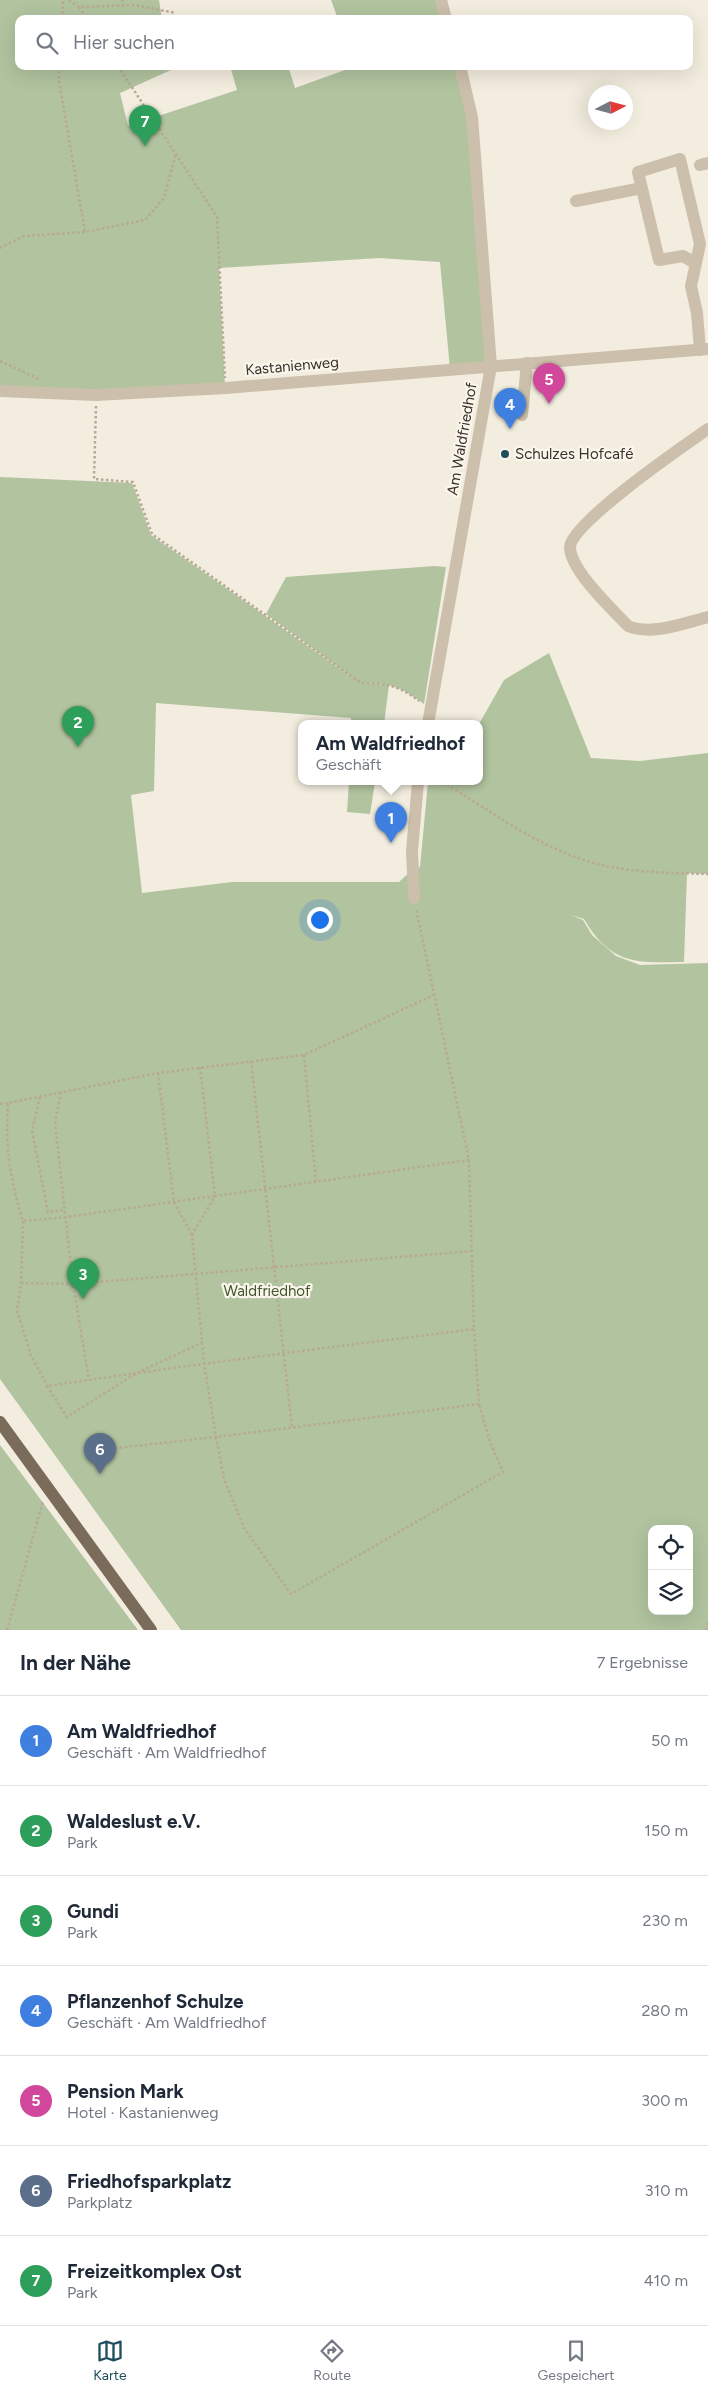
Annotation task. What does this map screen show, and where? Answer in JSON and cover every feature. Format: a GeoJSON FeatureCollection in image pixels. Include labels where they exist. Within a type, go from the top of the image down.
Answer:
{"type":"FeatureCollection","features":[{"type":"Feature","properties":{"kind":"main road"},"geometry":{"type":"LineString","coordinates":[[0,1422],[151,1630]]}},
{"type":"Feature","properties":{"kind":"street"},"geometry":{"type":"LineString","coordinates":[[441,0],[445,15]]}},
{"type":"Feature","properties":{"kind":"street"},"geometry":{"type":"LineString","coordinates":[[461,70],[472,117],[491,366]]}},
{"type":"Feature","properties":{"kind":"street"},"geometry":{"type":"LineString","coordinates":[[696,263],[683,256],[659,260],[638,172],[680,159],[700,244],[696,263],[691,286],[704,350]]}},
{"type":"Feature","properties":{"kind":"street"},"geometry":{"type":"LineString","coordinates":[[576,201],[642,188]]}},
{"type":"Feature","properties":{"kind":"street","name":"Kastanienweg"},"geometry":{"type":"LineString","coordinates":[[0,391],[96,395],[226,388],[704,350]]}},
{"type":"Feature","properties":{"kind":"street"},"geometry":{"type":"LineString","coordinates":[[522,414],[527,363]]}},
{"type":"Feature","properties":{"kind":"street","name":"Am Waldfriedhof"},"geometry":{"type":"LineString","coordinates":[[429,720],[491,366]]}},
{"type":"Feature","properties":{"kind":"street"},"geometry":{"type":"LineString","coordinates":[[708,429],[640,477],[586,524],[573,537],[570,546],[579,571],[628,626],[638,630],[655,629],[708,617]]}},
{"type":"Feature","properties":{"kind":"street"},"geometry":{"type":"LineString","coordinates":[[414,898],[412,851],[418,785]]}},
{"type":"Feature","properties":{"kind":"path"},"geometry":{"type":"LineString","coordinates":[[62,15],[63,0]]}},
{"type":"Feature","properties":{"kind":"path"},"geometry":{"type":"LineString","coordinates":[[69,0],[79,7],[84,15]]}},
{"type":"Feature","properties":{"kind":"path"},"geometry":{"type":"LineString","coordinates":[[122,0],[124,5]]}},
{"type":"Feature","properties":{"kind":"path"},"geometry":{"type":"LineString","coordinates":[[79,7],[134,5],[176,13]]}},
{"type":"Feature","properties":{"kind":"path"},"geometry":{"type":"LineString","coordinates":[[59,70],[59,80],[85,232]]}},
{"type":"Feature","properties":{"kind":"path"},"geometry":{"type":"LineString","coordinates":[[121,70],[217,217],[226,388]]}},
{"type":"Feature","properties":{"kind":"path"},"geometry":{"type":"LineString","coordinates":[[0,248],[24,236],[85,232],[144,220],[164,198],[176,152]]}},
{"type":"Feature","properties":{"kind":"path"},"geometry":{"type":"LineString","coordinates":[[0,361],[45,382]]}},
{"type":"Feature","properties":{"kind":"path"},"geometry":{"type":"LineString","coordinates":[[96,395],[94,479],[133,482],[152,534],[361,683],[389,684],[404,689],[430,709]]}},
{"type":"Feature","properties":{"kind":"path"},"geometry":{"type":"LineString","coordinates":[[448,785],[544,844],[578,857],[615,868],[708,874]]}},
{"type":"Feature","properties":{"kind":"path"},"geometry":{"type":"LineString","coordinates":[[158,1072],[174,1202],[192,1235],[204,1363],[224,1479],[244,1528],[291,1594],[504,1472],[489,1439],[479,1404],[474,1329],[469,1160],[414,898]]}},
{"type":"Feature","properties":{"kind":"path"},"geometry":{"type":"LineString","coordinates":[[0,1104],[158,1072],[304,1055],[434,995]]}},
{"type":"Feature","properties":{"kind":"path"},"geometry":{"type":"LineString","coordinates":[[304,1055],[316,1182]]}},
{"type":"Feature","properties":{"kind":"path"},"geometry":{"type":"LineString","coordinates":[[251,1061],[292,1427]]}},
{"type":"Feature","properties":{"kind":"path"},"geometry":{"type":"LineString","coordinates":[[192,1235],[214,1196],[200,1067]]}},
{"type":"Feature","properties":{"kind":"path"},"geometry":{"type":"LineString","coordinates":[[61,1092],[55,1123],[73,1284],[89,1380]]}},
{"type":"Feature","properties":{"kind":"path"},"geometry":{"type":"LineString","coordinates":[[40,1097],[32,1131],[48,1212],[65,1210]]}},
{"type":"Feature","properties":{"kind":"path"},"geometry":{"type":"LineString","coordinates":[[8,1103],[6,1139],[13,1191],[23,1221],[21,1283],[17,1310],[22,1332],[31,1356],[67,1417],[135,1374],[203,1342]]}},
{"type":"Feature","properties":{"kind":"path"},"geometry":{"type":"LineString","coordinates":[[23,1221],[66,1217],[469,1160]]}},
{"type":"Feature","properties":{"kind":"path"},"geometry":{"type":"LineString","coordinates":[[21,1283],[73,1284],[472,1251]]}},
{"type":"Feature","properties":{"kind":"path"},"geometry":{"type":"LineString","coordinates":[[47,1386],[204,1363],[474,1329]]}},
{"type":"Feature","properties":{"kind":"path"},"geometry":{"type":"LineString","coordinates":[[90,1452],[479,1404]]}},
{"type":"Feature","properties":{"kind":"path"},"geometry":{"type":"LineString","coordinates":[[7,1630],[47,1485]]}},
{"type":"Feature","properties":{"kind":"path"},"geometry":{"type":"LineString","coordinates":[[706,1630],[708,1621]]}},
{"type":"Feature","properties":{"kind":"green space"},"geometry":{"type":"Polygon","coordinates":[[[0,0],[159,0],[161,15],[15,15],[15,70],[171,70],[120,93],[128,126],[237,90],[231,70],[289,70],[295,88],[345,70],[460,70],[472,117],[491,365],[450,369],[440,262],[379,258],[219,268],[225,388],[0,391],[0,0]]]}},
{"type":"Feature","properties":{"kind":"green space"},"geometry":{"type":"Polygon","coordinates":[[[331,0],[440,0],[445,15],[337,15],[331,0]]]}},
{"type":"Feature","properties":{"kind":"green space","name":"Waldfriedhof"},"geometry":{"type":"Polygon","coordinates":[[[0,477],[132,483],[151,535],[360,683],[266,614],[286,577],[434,566],[446,567],[424,704],[401,689],[389,685],[385,720],[351,720],[351,718],[156,703],[154,791],[131,795],[142,893],[232,882],[399,882],[412,870],[420,867],[428,785],[483,785],[483,720],[481,720],[504,680],[549,653],[591,758],[640,761],[708,753],[708,874],[687,873],[684,962],[652,962],[626,958],[604,945],[584,919],[570,915],[583,920],[592,935],[616,956],[640,965],[708,963],[708,1630],[181,1630],[0,1379],[0,477]]]}},
{"type":"Feature","properties":{"kind":"green space"},"geometry":{"type":"Polygon","coordinates":[[[349,785],[375,785],[370,814],[347,812],[349,785]]]}},
{"type":"Feature","properties":{"kind":"green space"},"geometry":{"type":"Polygon","coordinates":[[[0,1445],[138,1630],[0,1630],[0,1445]]]}},
{"type":"Feature","properties":{"kind":"place","name":"Freizeitkomplex Ost"},"geometry":{"type":"Point","coordinates":[145,146]}},
{"type":"Feature","properties":{"kind":"place","name":"Pension Mark"},"geometry":{"type":"Point","coordinates":[549,404]}},
{"type":"Feature","properties":{"kind":"place","name":"Pflanzenhof Schulze"},"geometry":{"type":"Point","coordinates":[510,429]}},
{"type":"Feature","properties":{"kind":"place","name":"Schulzes Hofcafé"},"geometry":{"type":"Point","coordinates":[505,454]}},
{"type":"Feature","properties":{"kind":"place","name":"Waldeslust e.V."},"geometry":{"type":"Point","coordinates":[78,747]}},
{"type":"Feature","properties":{"kind":"place","name":"Am Waldfriedhof"},"geometry":{"type":"Point","coordinates":[391,843]}},
{"type":"Feature","properties":{"kind":"place","name":"Gundi"},"geometry":{"type":"Point","coordinates":[83,1299]}},
{"type":"Feature","properties":{"kind":"place","name":"Friedhofsparkplatz"},"geometry":{"type":"Point","coordinates":[100,1474]}}]}
